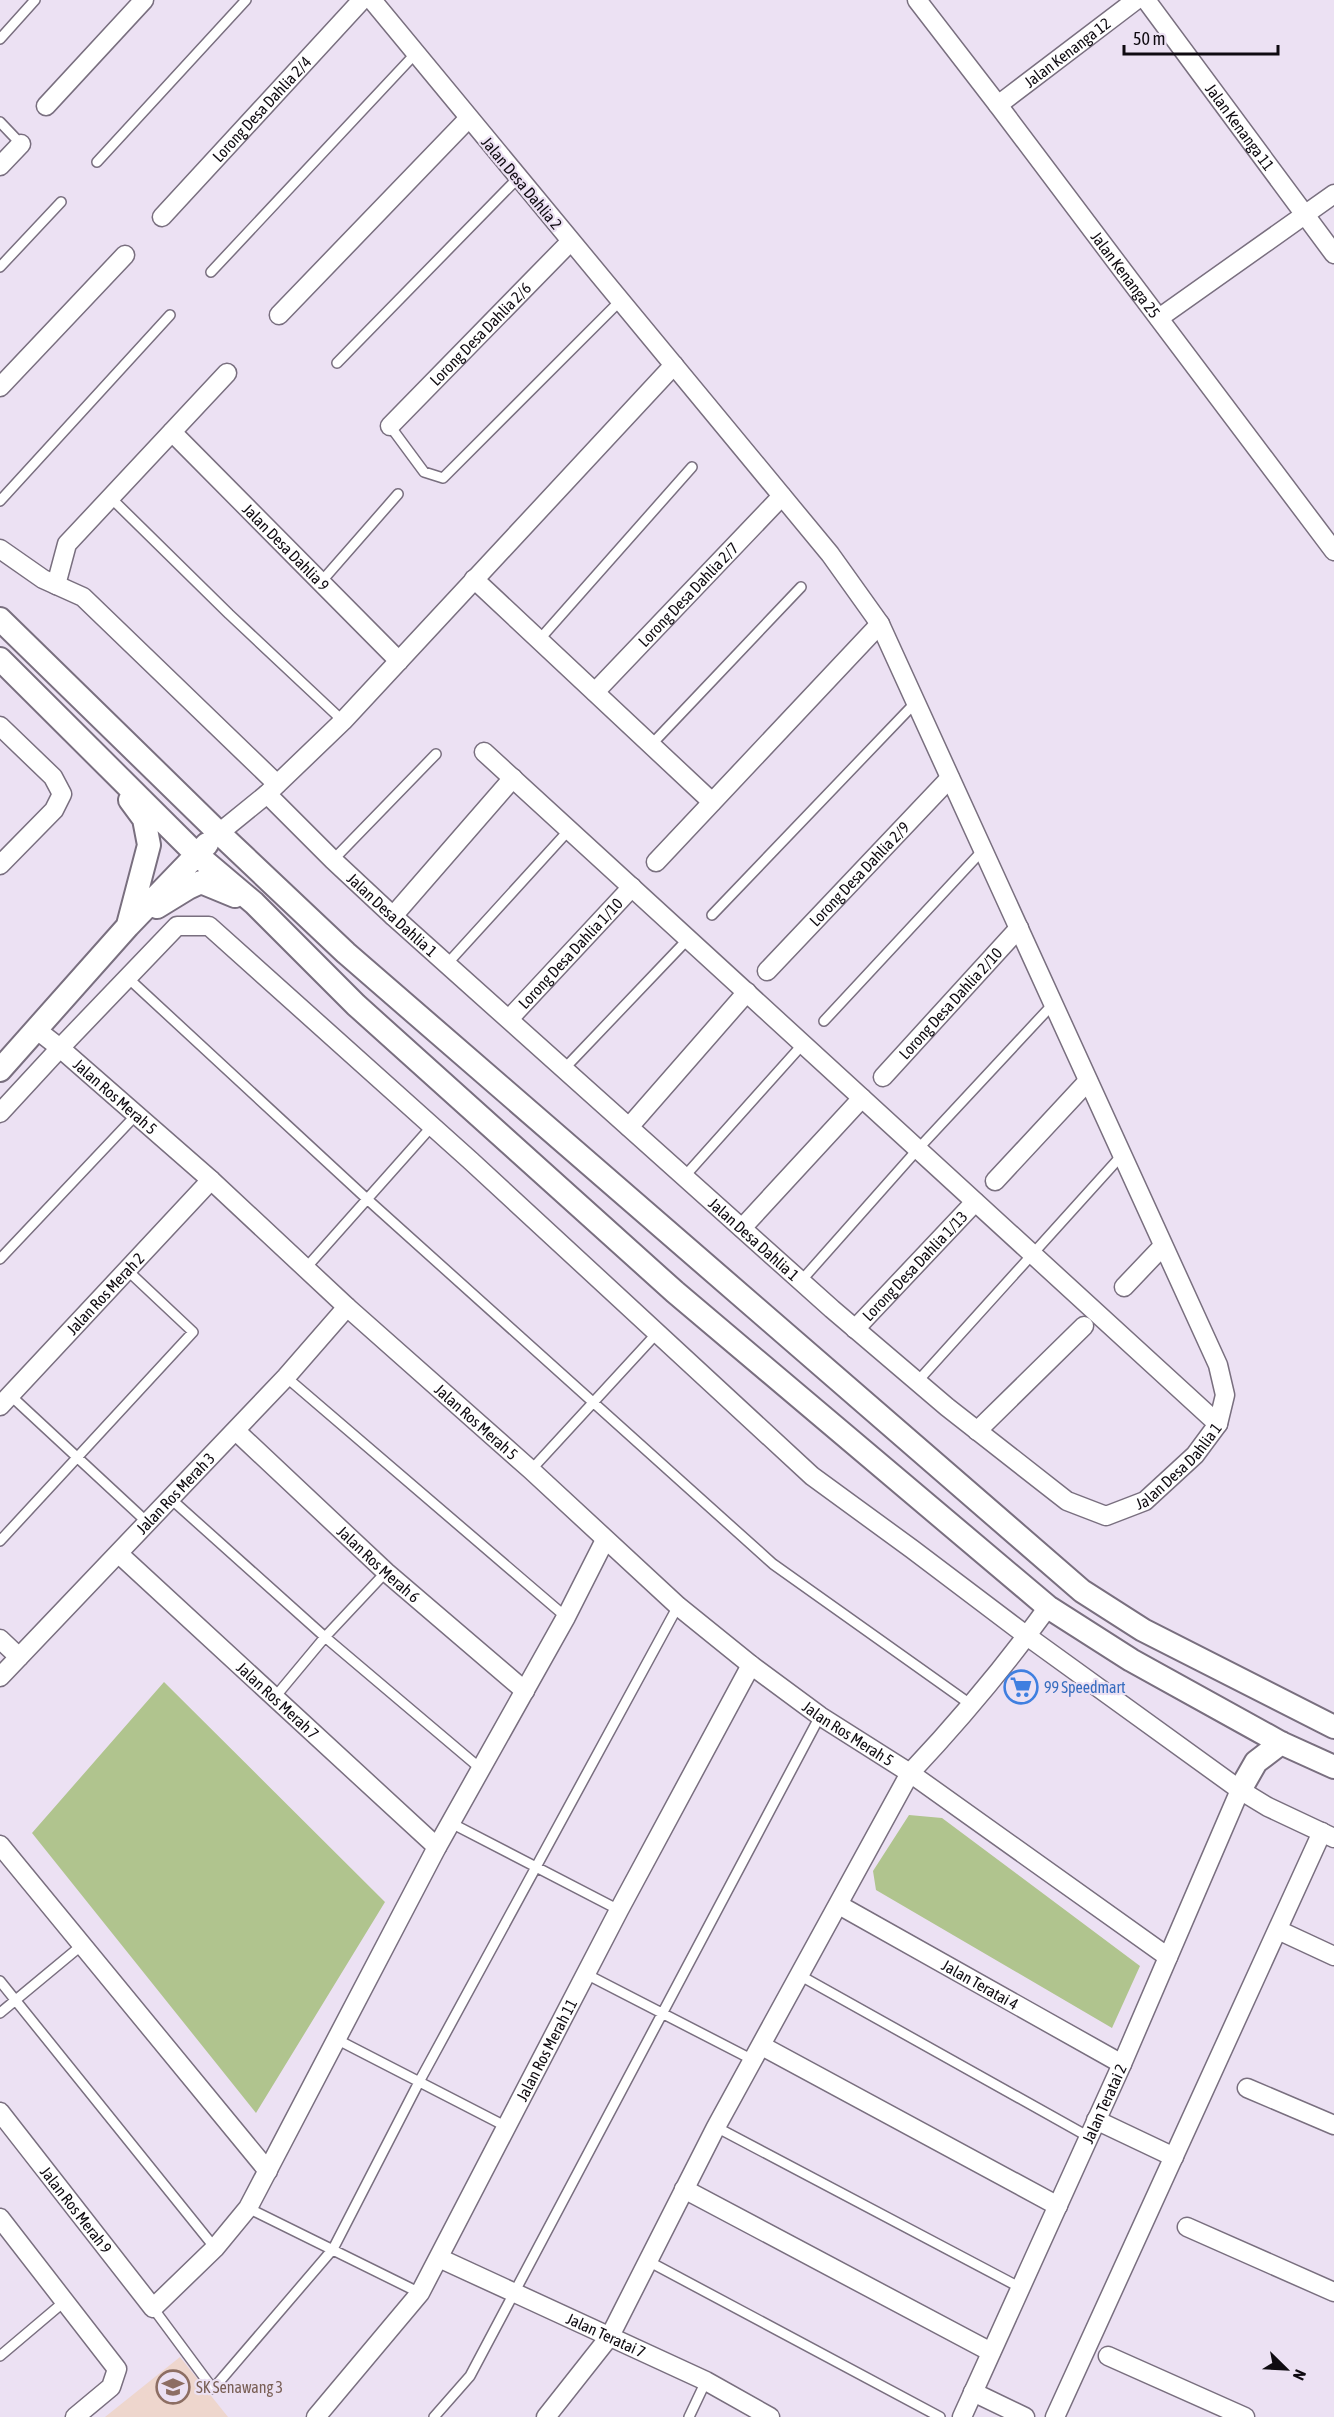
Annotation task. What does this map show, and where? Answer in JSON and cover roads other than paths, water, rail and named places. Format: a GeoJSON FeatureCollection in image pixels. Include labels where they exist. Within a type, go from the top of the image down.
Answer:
{"type":"FeatureCollection","features":[{"type":"Feature","properties":{"kind":"street"},"geometry":{"type":"LineString","coordinates":[[46,106],[144,0]]}},
{"type":"Feature","properties":{"kind":"street","name":"Lorong Desa Dahlia 2/4"},"geometry":{"type":"LineString","coordinates":[[162,217],[362,0]]}},
{"type":"Feature","properties":{"kind":"street","name":"Jalan Desa Dahlia 2"},"geometry":{"type":"LineString","coordinates":[[372,0],[570,243],[621,300],[830,554],[880,624],[983,850]]}},
{"type":"Feature","properties":{"kind":"street","name":"Jalan Kenanga 25"},"geometry":{"type":"LineString","coordinates":[[917,0],[1334,551]]}},
{"type":"Feature","properties":{"kind":"street","name":"Jalan Kenanga 12"},"geometry":{"type":"LineString","coordinates":[[998,105],[1136,0]]}},
{"type":"Feature","properties":{"kind":"street","name":"Jalan Kenanga 11"},"geometry":{"type":"LineString","coordinates":[[1146,0],[1334,254]]}},
{"type":"Feature","properties":{"kind":"street"},"geometry":{"type":"LineString","coordinates":[[279,315],[468,118]]}},
{"type":"Feature","properties":{"kind":"street"},"geometry":{"type":"LineString","coordinates":[[0,166],[21,144]]}},
{"type":"Feature","properties":{"kind":"street"},"geometry":{"type":"LineString","coordinates":[[1159,318],[1334,194]]}},
{"type":"Feature","properties":{"kind":"street","name":"Lorong Desa Dahlia 2/6"},"geometry":{"type":"LineString","coordinates":[[390,426],[570,243]]}},
{"type":"Feature","properties":{"kind":"street"},"geometry":{"type":"LineString","coordinates":[[0,387],[125,255]]}},
{"type":"Feature","properties":{"kind":"street"},"geometry":{"type":"LineString","coordinates":[[0,1070],[128,926],[196,854],[272,789],[343,721],[674,365]]}},
{"type":"Feature","properties":{"kind":"street"},"geometry":{"type":"LineString","coordinates":[[0,549],[34,573],[56,585],[68,544],[227,373]]}},
{"type":"Feature","properties":{"kind":"street","name":"Jalan Desa Dahlia 9"},"geometry":{"type":"LineString","coordinates":[[172,432],[399,661]]}},
{"type":"Feature","properties":{"kind":"street","name":"Lorong Desa Dahlia 2/7"},"geometry":{"type":"LineString","coordinates":[[595,692],[782,496]]}},
{"type":"Feature","properties":{"kind":"street"},"geometry":{"type":"LineString","coordinates":[[474,579],[712,802]]}},
{"type":"Feature","properties":{"kind":"street","name":"Jalan Desa Dahlia 1"},"geometry":{"type":"LineString","coordinates":[[56,585],[83,597],[272,789],[333,860],[393,916],[855,1329],[977,1431],[1067,1500],[1106,1516],[1145,1502],[1195,1455],[1218,1424],[1225,1395],[1218,1365],[983,850]]}},
{"type":"Feature","properties":{"kind":"street"},"geometry":{"type":"LineString","coordinates":[[0,619],[219,833],[346,953],[1082,1592],[1143,1630],[1334,1727]]}},
{"type":"Feature","properties":{"kind":"street"},"geometry":{"type":"LineString","coordinates":[[656,861],[880,624]]}},
{"type":"Feature","properties":{"kind":"street"},"geometry":{"type":"LineString","coordinates":[[0,659],[196,854],[254,903],[356,1005],[675,1292],[1048,1607],[1131,1660],[1281,1743],[1334,1767]]}},
{"type":"Feature","properties":{"kind":"street"},"geometry":{"type":"LineString","coordinates":[[0,726],[53,777],[62,794],[54,810],[0,865]]}},
{"type":"Feature","properties":{"kind":"street"},"geometry":{"type":"LineString","coordinates":[[484,752],[1218,1424]]}},
{"type":"Feature","properties":{"kind":"street"},"geometry":{"type":"LineString","coordinates":[[99,756],[144,819],[149,845],[128,926]]}},
{"type":"Feature","properties":{"kind":"street"},"geometry":{"type":"LineString","coordinates":[[393,916],[513,778]]}},
{"type":"Feature","properties":{"kind":"street","name":"Lorong Desa Dahlia 2/9"},"geometry":{"type":"LineString","coordinates":[[767,971],[950,778]]}},
{"type":"Feature","properties":{"kind":"street"},"geometry":{"type":"LineString","coordinates":[[128,926],[201,882],[254,903]]}},
{"type":"Feature","properties":{"kind":"street","name":"Lorong Desa Dahlia 1/10"},"geometry":{"type":"LineString","coordinates":[[508,1019],[632,887]]}},
{"type":"Feature","properties":{"kind":"street"},"geometry":{"type":"LineString","coordinates":[[0,1113],[177,926],[209,926],[433,1125],[812,1476],[1027,1636],[1240,1790],[1268,1807],[1328,1835],[1278,1930],[1055,2417]]}},
{"type":"Feature","properties":{"kind":"street","name":"Lorong Desa Dahlia 2/10"},"geometry":{"type":"LineString","coordinates":[[882,1077],[1018,928]]}},
{"type":"Feature","properties":{"kind":"street"},"geometry":{"type":"LineString","coordinates":[[628,1126],[747,992]]}},
{"type":"Feature","properties":{"kind":"street","name":"Jalan Ros Merah 5"},"geometry":{"type":"LineString","coordinates":[[37,1030],[211,1180],[305,1269],[531,1470],[678,1606],[751,1665],[820,1716],[910,1773],[1168,1957]]}},
{"type":"Feature","properties":{"kind":"street"},"geometry":{"type":"LineString","coordinates":[[994,1181],[1088,1081]]}},
{"type":"Feature","properties":{"kind":"street"},"geometry":{"type":"LineString","coordinates":[[742,1228],[862,1098]]}},
{"type":"Feature","properties":{"kind":"street","name":"Jalan Ros Merah 2"},"geometry":{"type":"LineString","coordinates":[[5,1400],[211,1180]]}},
{"type":"Feature","properties":{"kind":"street","name":"Lorong Desa Dahlia 1/13"},"geometry":{"type":"LineString","coordinates":[[855,1329],[975,1202]]}},
{"type":"Feature","properties":{"kind":"street"},"geometry":{"type":"LineString","coordinates":[[1124,1287],[1163,1246]]}},
{"type":"Feature","properties":{"kind":"street","name":"Jalan Ros Merah 3"},"geometry":{"type":"LineString","coordinates":[[0,1677],[236,1431],[347,1307]]}},
{"type":"Feature","properties":{"kind":"street"},"geometry":{"type":"LineString","coordinates":[[977,1431],[1084,1326]]}},
{"type":"Feature","properties":{"kind":"street","name":"Jalan Ros Merah 6"},"geometry":{"type":"LineString","coordinates":[[236,1431],[386,1572],[525,1691]]}},
{"type":"Feature","properties":{"kind":"street"},"geometry":{"type":"LineString","coordinates":[[153,2308],[214,2248],[248,2208],[338,2040],[437,1847],[566,1617],[605,1540]]}},
{"type":"Feature","properties":{"kind":"street","name":"Jalan Ros Merah 7"},"geometry":{"type":"LineString","coordinates":[[119,1554],[437,1847]]}},
{"type":"Feature","properties":{"kind":"street"},"geometry":{"type":"LineString","coordinates":[[546,2417],[610,2336],[716,2127],[801,1976],[878,1828],[910,1773],[940,1742],[1048,1607]]}},
{"type":"Feature","properties":{"kind":"street"},"geometry":{"type":"LineString","coordinates":[[0,1639],[19,1657]]}},
{"type":"Feature","properties":{"kind":"street","name":"Jalan Ros Merah 11"},"geometry":{"type":"LineString","coordinates":[[316,2417],[420,2292],[619,1910],[751,1665]]}},
{"type":"Feature","properties":{"kind":"street"},"geometry":{"type":"LineString","coordinates":[[1240,1790],[1256,1762],[1281,1743]]}},
{"type":"Feature","properties":{"kind":"street","name":"Jalan Teratai 2"},"geometry":{"type":"LineString","coordinates":[[962,2417],[1122,2064],[1240,1790]]}},
{"type":"Feature","properties":{"kind":"street"},"geometry":{"type":"LineString","coordinates":[[0,1845],[268,2171]]}},
{"type":"Feature","properties":{"kind":"street","name":"Jalan Teratai 4"},"geometry":{"type":"LineString","coordinates":[[839,1905],[1122,2064]]}},
{"type":"Feature","properties":{"kind":"street"},"geometry":{"type":"LineString","coordinates":[[1278,1930],[1334,1956]]}},
{"type":"Feature","properties":{"kind":"street"},"geometry":{"type":"LineString","coordinates":[[757,2053],[1058,2206]]}},
{"type":"Feature","properties":{"kind":"street"},"geometry":{"type":"LineString","coordinates":[[1247,2088],[1334,2125]]}},
{"type":"Feature","properties":{"kind":"street","name":"Jalan Ros Merah 9"},"geometry":{"type":"LineString","coordinates":[[0,2112],[153,2308]]}},
{"type":"Feature","properties":{"kind":"street"},"geometry":{"type":"LineString","coordinates":[[1093,2129],[1174,2157]]}},
{"type":"Feature","properties":{"kind":"street"},"geometry":{"type":"LineString","coordinates":[[684,2189],[991,2352]]}},
{"type":"Feature","properties":{"kind":"street"},"geometry":{"type":"LineString","coordinates":[[1187,2227],[1334,2292]]}},
{"type":"Feature","properties":{"kind":"street"},"geometry":{"type":"LineString","coordinates":[[3,2229],[65,2301],[117,2369],[111,2387],[75,2417]]}},
{"type":"Feature","properties":{"kind":"street","name":"Jalan Teratai 7"},"geometry":{"type":"LineString","coordinates":[[439,2258],[706,2380],[770,2417]]}},
{"type":"Feature","properties":{"kind":"street"},"geometry":{"type":"LineString","coordinates":[[1108,2356],[1245,2417]]}},
{"type":"Feature","properties":{"kind":"street"},"geometry":{"type":"LineString","coordinates":[[973,2392],[1025,2417]]}},
{"type":"Feature","properties":{"kind":"lane"},"geometry":{"type":"LineString","coordinates":[[0,39],[35,0]]}},
{"type":"Feature","properties":{"kind":"lane"},"geometry":{"type":"LineString","coordinates":[[97,162],[246,0]]}},
{"type":"Feature","properties":{"kind":"lane"},"geometry":{"type":"LineString","coordinates":[[211,272],[416,53]]}},
{"type":"Feature","properties":{"kind":"lane"},"geometry":{"type":"LineString","coordinates":[[0,122],[21,144]]}},
{"type":"Feature","properties":{"kind":"lane"},"geometry":{"type":"LineString","coordinates":[[337,363],[518,178]]}},
{"type":"Feature","properties":{"kind":"lane"},"geometry":{"type":"LineString","coordinates":[[0,267],[61,202]]}},
{"type":"Feature","properties":{"kind":"lane"},"geometry":{"type":"LineString","coordinates":[[390,426],[424,472],[443,478],[621,300]]}},
{"type":"Feature","properties":{"kind":"lane"},"geometry":{"type":"LineString","coordinates":[[0,501],[170,315]]}},
{"type":"Feature","properties":{"kind":"lane"},"geometry":{"type":"LineString","coordinates":[[539,640],[692,467]]}},
{"type":"Feature","properties":{"kind":"lane"},"geometry":{"type":"LineString","coordinates":[[321,582],[398,494]]}},
{"type":"Feature","properties":{"kind":"lane"},"geometry":{"type":"LineString","coordinates":[[111,498],[229,614],[343,721]]}},
{"type":"Feature","properties":{"kind":"lane"},"geometry":{"type":"LineString","coordinates":[[651,745],[801,587]]}},
{"type":"Feature","properties":{"kind":"lane"},"geometry":{"type":"LineString","coordinates":[[712,915],[916,702]]}},
{"type":"Feature","properties":{"kind":"lane"},"geometry":{"type":"LineString","coordinates":[[333,860],[436,754]]}},
{"type":"Feature","properties":{"kind":"lane"},"geometry":{"type":"LineString","coordinates":[[447,964],[569,830]]}},
{"type":"Feature","properties":{"kind":"lane"},"geometry":{"type":"LineString","coordinates":[[824,1022],[983,850]]}},
{"type":"Feature","properties":{"kind":"lane"},"geometry":{"type":"LineString","coordinates":[[564,1069],[688,939]]}},
{"type":"Feature","properties":{"kind":"lane"},"geometry":{"type":"LineString","coordinates":[[128,978],[592,1404],[773,1564],[970,1704]]}},
{"type":"Feature","properties":{"kind":"lane"},"geometry":{"type":"LineString","coordinates":[[801,1281],[918,1149],[1053,1004]]}},
{"type":"Feature","properties":{"kind":"lane"},"geometry":{"type":"LineString","coordinates":[[684,1177],[803,1044]]}},
{"type":"Feature","properties":{"kind":"lane"},"geometry":{"type":"LineString","coordinates":[[0,1259],[136,1115]]}},
{"type":"Feature","properties":{"kind":"lane"},"geometry":{"type":"LineString","coordinates":[[305,1269],[433,1125]]}},
{"type":"Feature","properties":{"kind":"lane"},"geometry":{"type":"LineString","coordinates":[[917,1382],[1122,1155]]}},
{"type":"Feature","properties":{"kind":"lane"},"geometry":{"type":"LineString","coordinates":[[0,1541],[193,1332],[126,1270]]}},
{"type":"Feature","properties":{"kind":"lane"},"geometry":{"type":"LineString","coordinates":[[531,1470],[658,1332]]}},
{"type":"Feature","properties":{"kind":"lane"},"geometry":{"type":"LineString","coordinates":[[286,1377],[566,1617]]}},
{"type":"Feature","properties":{"kind":"lane"},"geometry":{"type":"LineString","coordinates":[[5,1400],[77,1457],[148,1523]]}},
{"type":"Feature","properties":{"kind":"lane"},"geometry":{"type":"LineString","coordinates":[[171,1499],[325,1637],[481,1768]]}},
{"type":"Feature","properties":{"kind":"lane"},"geometry":{"type":"LineString","coordinates":[[275,1697],[325,1637],[386,1572]]}},
{"type":"Feature","properties":{"kind":"lane"},"geometry":{"type":"LineString","coordinates":[[153,2308],[213,2389],[333,2249],[419,2082],[678,1606]]}},
{"type":"Feature","properties":{"kind":"lane"},"geometry":{"type":"LineString","coordinates":[[435,2417],[470,2376],[820,1716]]}},
{"type":"Feature","properties":{"kind":"lane"},"geometry":{"type":"LineString","coordinates":[[451,1823],[619,1910]]}},
{"type":"Feature","properties":{"kind":"lane"},"geometry":{"type":"LineString","coordinates":[[0,2013],[82,1945]]}},
{"type":"Feature","properties":{"kind":"lane"},"geometry":{"type":"LineString","coordinates":[[586,1974],[661,2013],[757,2053]]}},
{"type":"Feature","properties":{"kind":"lane"},"geometry":{"type":"LineString","coordinates":[[801,1976],[1093,2129]]}},
{"type":"Feature","properties":{"kind":"lane"},"geometry":{"type":"LineString","coordinates":[[0,1981],[214,2248]]}},
{"type":"Feature","properties":{"kind":"lane"},"geometry":{"type":"LineString","coordinates":[[338,2040],[505,2126]]}},
{"type":"Feature","properties":{"kind":"lane"},"geometry":{"type":"LineString","coordinates":[[716,2127],[1021,2288]]}},
{"type":"Feature","properties":{"kind":"lane"},"geometry":{"type":"LineString","coordinates":[[248,2208],[420,2292]]}},
{"type":"Feature","properties":{"kind":"lane"},"geometry":{"type":"LineString","coordinates":[[648,2261],[940,2417]]}},
{"type":"Feature","properties":{"kind":"lane"},"geometry":{"type":"LineString","coordinates":[[0,2355],[65,2301]]}},
{"type":"Feature","properties":{"kind":"lane"},"geometry":{"type":"LineString","coordinates":[[689,2417],[706,2380]]}},
{"type":"Feature","properties":{"kind":"place","name":"99 Speedmart"},"geometry":{"type":"Point","coordinates":[1021,1687]}},
{"type":"Feature","properties":{"kind":"place","name":"SK Senawang 3"},"geometry":{"type":"Point","coordinates":[173,2387]}}]}
